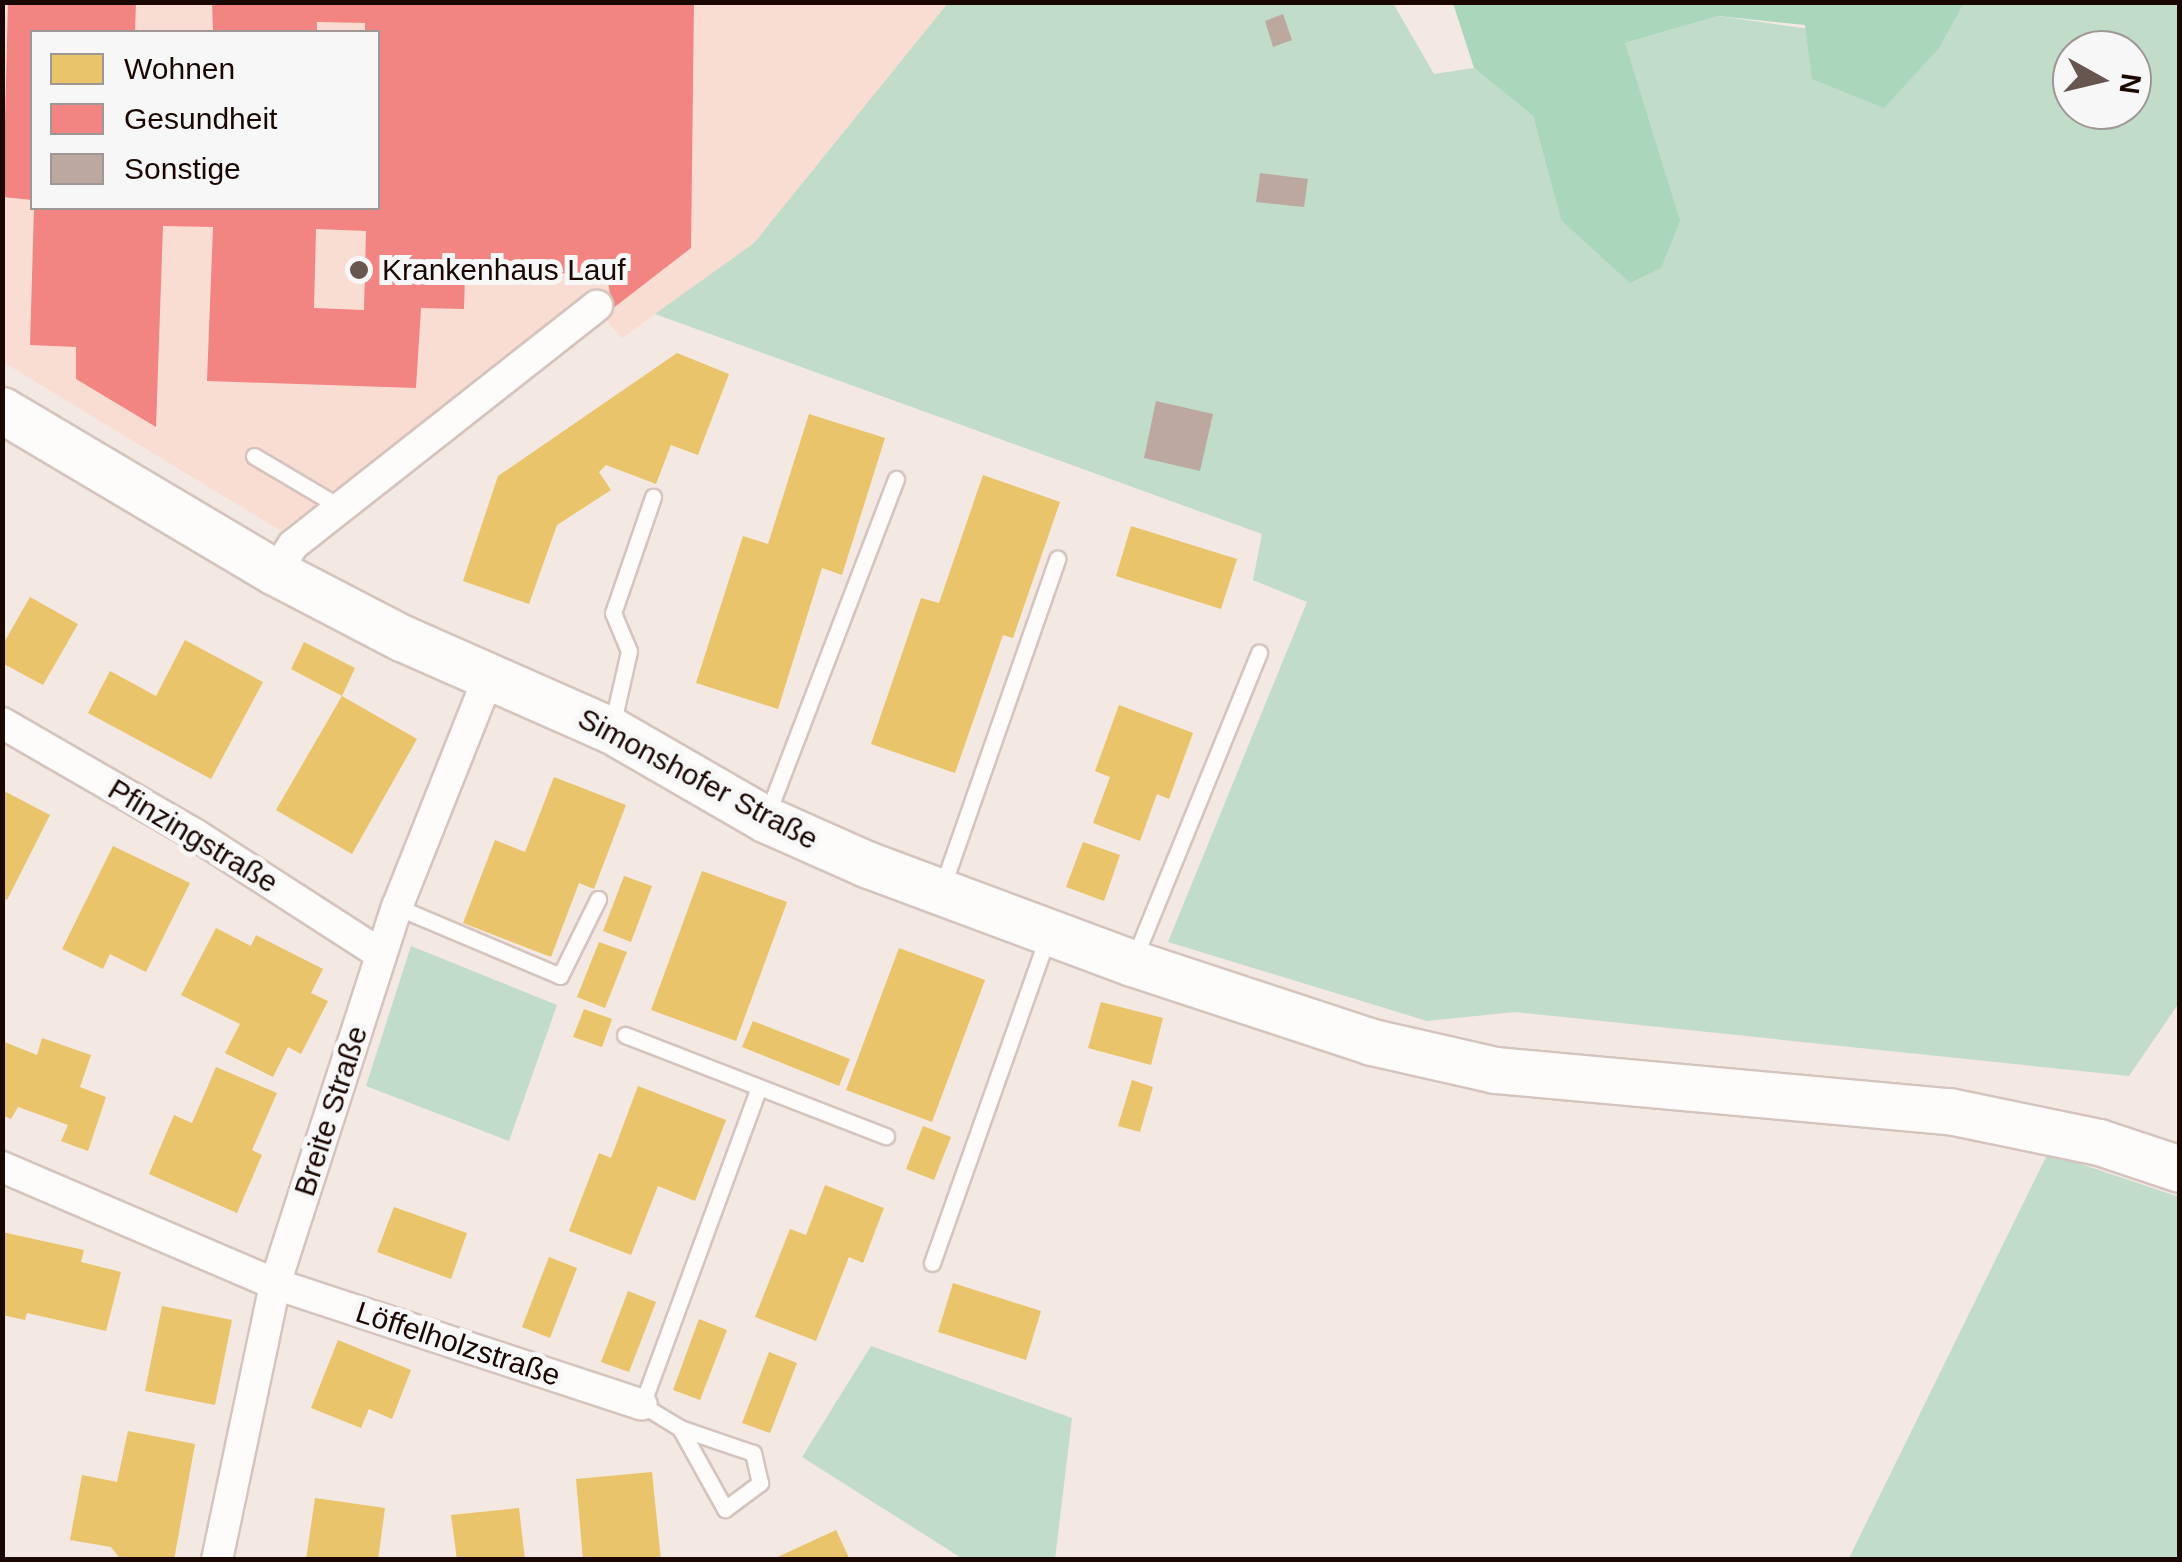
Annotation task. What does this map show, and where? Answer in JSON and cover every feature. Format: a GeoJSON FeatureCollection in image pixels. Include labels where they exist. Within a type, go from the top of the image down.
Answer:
{"type":"FeatureCollection","features":[{"type":"Feature","properties":{"kind":"street"},"geometry":{"type":"LineString","coordinates":[[274,572],[293,545],[597,306]]}},
{"type":"Feature","properties":{"kind":"street","name":"Simonshofer Straße"},"geometry":{"type":"LineString","coordinates":[[2,410],[274,572],[610,730],[766,819],[940,892],[1132,963],[1372,1042],[1495,1070],[1950,1111],[2100,1142],[2180,1169]]}},
{"type":"Feature","properties":{"kind":"street","name":"Breite Straße"},"geometry":{"type":"LineString","coordinates":[[217,1560],[275,1284],[397,907],[489,676]]}},
{"type":"Feature","properties":{"kind":"street","name":"Pfinzingstraße"},"geometry":{"type":"LineString","coordinates":[[2,723],[196,835],[381,954]]}},
{"type":"Feature","properties":{"kind":"street","name":"Löffelholzstraße"},"geometry":{"type":"LineString","coordinates":[[2,1167],[275,1284],[642,1404]]}},
{"type":"Feature","properties":{"kind":"lane"},"geometry":{"type":"LineString","coordinates":[[254,456],[342,508]]}},
{"type":"Feature","properties":{"kind":"lane"},"geometry":{"type":"LineString","coordinates":[[766,819],[896,479]]}},
{"type":"Feature","properties":{"kind":"lane"},"geometry":{"type":"LineString","coordinates":[[610,730],[629,651],[612,613],[653,497]]}},
{"type":"Feature","properties":{"kind":"lane"},"geometry":{"type":"LineString","coordinates":[[940,892],[1057,558]]}},
{"type":"Feature","properties":{"kind":"lane"},"geometry":{"type":"LineString","coordinates":[[1132,963],[1259,653]]}},
{"type":"Feature","properties":{"kind":"lane"},"geometry":{"type":"LineString","coordinates":[[397,907],[560,976],[598,899]]}},
{"type":"Feature","properties":{"kind":"lane"},"geometry":{"type":"LineString","coordinates":[[932,1263],[1050,931]]}},
{"type":"Feature","properties":{"kind":"lane"},"geometry":{"type":"LineString","coordinates":[[625,1035],[886,1136]]}},
{"type":"Feature","properties":{"kind":"lane"},"geometry":{"type":"LineString","coordinates":[[680,1428],[725,1509],[760,1483],[753,1453],[680,1428],[642,1404],[758,1089]]}},
{"type":"Feature","properties":{"kind":"shaded area","name":"Krankenhaus Lauf"},"geometry":{"type":"Polygon","coordinates":[[[2,3],[948,3],[754,243],[622,338],[586,298],[281,531],[3,362],[2,3]]]}},
{"type":"Feature","properties":{"kind":"green space"},"geometry":{"type":"Polygon","coordinates":[[[1453,2],[1964,3],[1940,47],[1884,108],[1812,79],[1805,25],[1718,16],[1625,43],[1680,221],[1661,268],[1630,283],[1561,220],[1533,116],[1474,68],[1453,2]]]}},
{"type":"Feature","properties":{"kind":"green space"},"geometry":{"type":"Polygon","coordinates":[[[948,3],[1393,3],[1434,74],[1474,68],[1533,116],[1561,220],[1645,124],[1625,43],[1718,16],[1940,47],[1964,3],[2179,3],[2179,1003],[2129,1076],[1515,1012],[1427,1021],[1168,942],[1307,602],[1253,580],[1262,534],[655,314],[754,243],[948,3]]]}},
{"type":"Feature","properties":{"kind":"green space"},"geometry":{"type":"Polygon","coordinates":[[[411,946],[557,1005],[509,1141],[366,1086],[411,946]]]}},
{"type":"Feature","properties":{"kind":"green space"},"geometry":{"type":"Polygon","coordinates":[[[2048,1153],[2179,1197],[2179,1559],[1848,1560],[2048,1153]]]}},
{"type":"Feature","properties":{"kind":"green space"},"geometry":{"type":"Polygon","coordinates":[[[871,1346],[1072,1418],[1055,1559],[963,1559],[802,1457],[871,1346]]]}},
{"type":"Feature","properties":{"kind":"building: Wohnen"},"geometry":{"type":"Polygon","coordinates":[[[677,353],[729,374],[698,455],[671,445],[656,484],[606,465],[599,472],[611,490],[557,525],[529,604],[463,581],[498,476],[677,353]]]}},
{"type":"Feature","properties":{"kind":"building: Wohnen"},"geometry":{"type":"Polygon","coordinates":[[[809,414],[885,438],[842,575],[822,568],[778,709],[696,683],[743,536],[768,544],[809,414]]]}},
{"type":"Feature","properties":{"kind":"building: Wohnen"},"geometry":{"type":"Polygon","coordinates":[[[983,475],[1060,502],[1013,638],[1003,635],[955,773],[871,744],[921,598],[939,603],[983,475]]]}},
{"type":"Feature","properties":{"kind":"building: Wohnen"},"geometry":{"type":"Polygon","coordinates":[[[1131,526],[1237,559],[1221,609],[1116,576],[1131,526]]]}},
{"type":"Feature","properties":{"kind":"building: Wohnen"},"geometry":{"type":"Polygon","coordinates":[[[30,597],[78,624],[43,685],[2,663],[2,646],[30,597]]]}},
{"type":"Feature","properties":{"kind":"building: Wohnen"},"geometry":{"type":"Polygon","coordinates":[[[185,640],[263,682],[211,779],[88,713],[110,671],[156,696],[185,640]]]}},
{"type":"Feature","properties":{"kind":"building: Wohnen"},"geometry":{"type":"Polygon","coordinates":[[[304,642],[355,668],[342,696],[291,669],[304,642]]]}},
{"type":"Feature","properties":{"kind":"building: Wohnen"},"geometry":{"type":"Polygon","coordinates":[[[342,696],[417,739],[352,854],[276,810],[342,696]]]}},
{"type":"Feature","properties":{"kind":"building: Wohnen"},"geometry":{"type":"Polygon","coordinates":[[[1119,705],[1193,733],[1169,799],[1157,794],[1140,841],[1093,823],[1110,777],[1095,771],[1119,705]]]}},
{"type":"Feature","properties":{"kind":"building: Wohnen"},"geometry":{"type":"Polygon","coordinates":[[[554,777],[626,805],[594,889],[579,883],[551,957],[463,923],[495,840],[525,852],[554,777]]]}},
{"type":"Feature","properties":{"kind":"building: Wohnen"},"geometry":{"type":"Polygon","coordinates":[[[2,790],[50,815],[7,900],[2,898],[2,790]]]}},
{"type":"Feature","properties":{"kind":"building: Wohnen"},"geometry":{"type":"Polygon","coordinates":[[[1083,842],[1120,855],[1104,901],[1066,887],[1083,842]]]}},
{"type":"Feature","properties":{"kind":"building: Wohnen"},"geometry":{"type":"Polygon","coordinates":[[[113,846],[190,883],[146,972],[110,954],[103,969],[62,949],[113,846]]]}},
{"type":"Feature","properties":{"kind":"building: Wohnen"},"geometry":{"type":"Polygon","coordinates":[[[702,871],[787,902],[736,1041],[651,1010],[702,871]]]}},
{"type":"Feature","properties":{"kind":"building: Wohnen"},"geometry":{"type":"Polygon","coordinates":[[[624,876],[652,886],[631,942],[603,931],[624,876]]]}},
{"type":"Feature","properties":{"kind":"building: Wohnen"},"geometry":{"type":"Polygon","coordinates":[[[216,928],[251,946],[256,935],[323,969],[311,993],[328,1001],[301,1054],[288,1047],[273,1077],[225,1053],[240,1024],[181,995],[216,928]]]}},
{"type":"Feature","properties":{"kind":"building: Wohnen"},"geometry":{"type":"Polygon","coordinates":[[[599,942],[627,952],[605,1008],[577,997],[599,942]]]}},
{"type":"Feature","properties":{"kind":"building: Wohnen"},"geometry":{"type":"Polygon","coordinates":[[[899,948],[985,980],[932,1122],[846,1090],[899,948]]]}},
{"type":"Feature","properties":{"kind":"building: Wohnen"},"geometry":{"type":"Polygon","coordinates":[[[1101,1002],[1163,1018],[1151,1065],[1088,1048],[1101,1002]]]}},
{"type":"Feature","properties":{"kind":"building: Wohnen"},"geometry":{"type":"Polygon","coordinates":[[[584,1009],[612,1019],[602,1047],[573,1037],[584,1009]]]}},
{"type":"Feature","properties":{"kind":"building: Wohnen"},"geometry":{"type":"Polygon","coordinates":[[[753,1021],[850,1059],[839,1086],[742,1047],[753,1021]]]}},
{"type":"Feature","properties":{"kind":"building: Wohnen"},"geometry":{"type":"Polygon","coordinates":[[[42,1038],[91,1055],[80,1087],[106,1097],[88,1151],[61,1141],[68,1125],[18,1107],[11,1119],[2,1115],[2,1041],[37,1055],[42,1038]]]}},
{"type":"Feature","properties":{"kind":"building: Wohnen"},"geometry":{"type":"Polygon","coordinates":[[[216,1067],[277,1093],[252,1150],[262,1155],[237,1213],[149,1174],[174,1115],[192,1123],[216,1067]]]}},
{"type":"Feature","properties":{"kind":"building: Wohnen"},"geometry":{"type":"Polygon","coordinates":[[[1132,1080],[1153,1087],[1140,1132],[1118,1126],[1132,1080]]]}},
{"type":"Feature","properties":{"kind":"building: Wohnen"},"geometry":{"type":"Polygon","coordinates":[[[638,1086],[726,1120],[695,1201],[658,1186],[631,1255],[569,1231],[599,1153],[611,1158],[638,1086]]]}},
{"type":"Feature","properties":{"kind":"building: Wohnen"},"geometry":{"type":"Polygon","coordinates":[[[923,1126],[951,1137],[934,1180],[906,1169],[923,1126]]]}},
{"type":"Feature","properties":{"kind":"building: Wohnen"},"geometry":{"type":"Polygon","coordinates":[[[825,1185],[884,1208],[863,1263],[849,1257],[816,1341],[755,1317],[790,1229],[806,1235],[825,1185]]]}},
{"type":"Feature","properties":{"kind":"building: Wohnen"},"geometry":{"type":"Polygon","coordinates":[[[394,1207],[467,1233],[451,1279],[377,1252],[394,1207]]]}},
{"type":"Feature","properties":{"kind":"building: Wohnen"},"geometry":{"type":"Polygon","coordinates":[[[2,1232],[84,1250],[81,1262],[121,1272],[106,1331],[27,1313],[25,1320],[2,1315],[2,1232]]]}},
{"type":"Feature","properties":{"kind":"building: Wohnen"},"geometry":{"type":"Polygon","coordinates":[[[549,1257],[577,1268],[550,1338],[522,1327],[549,1257]]]}},
{"type":"Feature","properties":{"kind":"building: Wohnen"},"geometry":{"type":"Polygon","coordinates":[[[953,1283],[1041,1311],[1026,1360],[938,1332],[953,1283]]]}},
{"type":"Feature","properties":{"kind":"building: Wohnen"},"geometry":{"type":"Polygon","coordinates":[[[628,1291],[656,1302],[629,1372],[601,1362],[628,1291]]]}},
{"type":"Feature","properties":{"kind":"building: Wohnen"},"geometry":{"type":"Polygon","coordinates":[[[162,1306],[232,1320],[215,1405],[145,1391],[162,1306]]]}},
{"type":"Feature","properties":{"kind":"building: Wohnen"},"geometry":{"type":"Polygon","coordinates":[[[699,1319],[727,1330],[700,1400],[673,1390],[699,1319]]]}},
{"type":"Feature","properties":{"kind":"building: Wohnen"},"geometry":{"type":"Polygon","coordinates":[[[338,1340],[411,1370],[392,1419],[369,1409],[361,1428],[311,1408],[338,1340]]]}},
{"type":"Feature","properties":{"kind":"building: Wohnen"},"geometry":{"type":"Polygon","coordinates":[[[769,1352],[797,1363],[770,1433],[742,1423],[769,1352]]]}},
{"type":"Feature","properties":{"kind":"building: Wohnen"},"geometry":{"type":"Polygon","coordinates":[[[128,1431],[195,1444],[174,1560],[121,1560],[111,1547],[70,1540],[82,1475],[117,1482],[128,1431]]]}},
{"type":"Feature","properties":{"kind":"building: Wohnen"},"geometry":{"type":"Polygon","coordinates":[[[652,1472],[661,1560],[583,1560],[576,1479],[652,1472]]]}},
{"type":"Feature","properties":{"kind":"building: Wohnen"},"geometry":{"type":"Polygon","coordinates":[[[315,1498],[385,1508],[378,1560],[306,1560],[315,1498]]]}},
{"type":"Feature","properties":{"kind":"building: Wohnen"},"geometry":{"type":"Polygon","coordinates":[[[519,1508],[525,1560],[457,1560],[451,1515],[519,1508]]]}},
{"type":"Feature","properties":{"kind":"building: Wohnen"},"geometry":{"type":"Polygon","coordinates":[[[836,1530],[850,1560],[771,1560],[836,1530]]]}},
{"type":"Feature","properties":{"kind":"building: Gesundheit"},"geometry":{"type":"Polygon","coordinates":[[[8,2],[136,2],[135,30],[30,30],[30,200],[3,197],[8,2]]]}},
{"type":"Feature","properties":{"kind":"building: Gesundheit","name":"Krankenhaus Lauf"},"geometry":{"type":"Polygon","coordinates":[[[212,2],[694,2],[691,248],[612,309],[607,273],[465,274],[464,309],[421,308],[416,388],[207,381],[213,227],[163,226],[156,427],[76,379],[76,347],[30,345],[34,210],[380,210],[380,30],[365,30],[365,23],[317,22],[317,30],[213,30],[212,2]],[[316,229],[314,308],[364,310],[366,231],[316,229]]]}},
{"type":"Feature","properties":{"kind":"building: Sonstige"},"geometry":{"type":"Polygon","coordinates":[[[1283,14],[1292,40],[1273,47],[1265,21],[1283,14]]]}},
{"type":"Feature","properties":{"kind":"building: Sonstige"},"geometry":{"type":"Polygon","coordinates":[[[1260,173],[1308,179],[1304,207],[1256,202],[1260,173]]]}},
{"type":"Feature","properties":{"kind":"building: Sonstige"},"geometry":{"type":"Polygon","coordinates":[[[1156,401],[1213,414],[1200,471],[1144,458],[1156,401]]]}},
{"type":"Feature","properties":{"kind":"place","name":"Krankenhaus Lauf"},"geometry":{"type":"Point","coordinates":[359,270]}}]}
